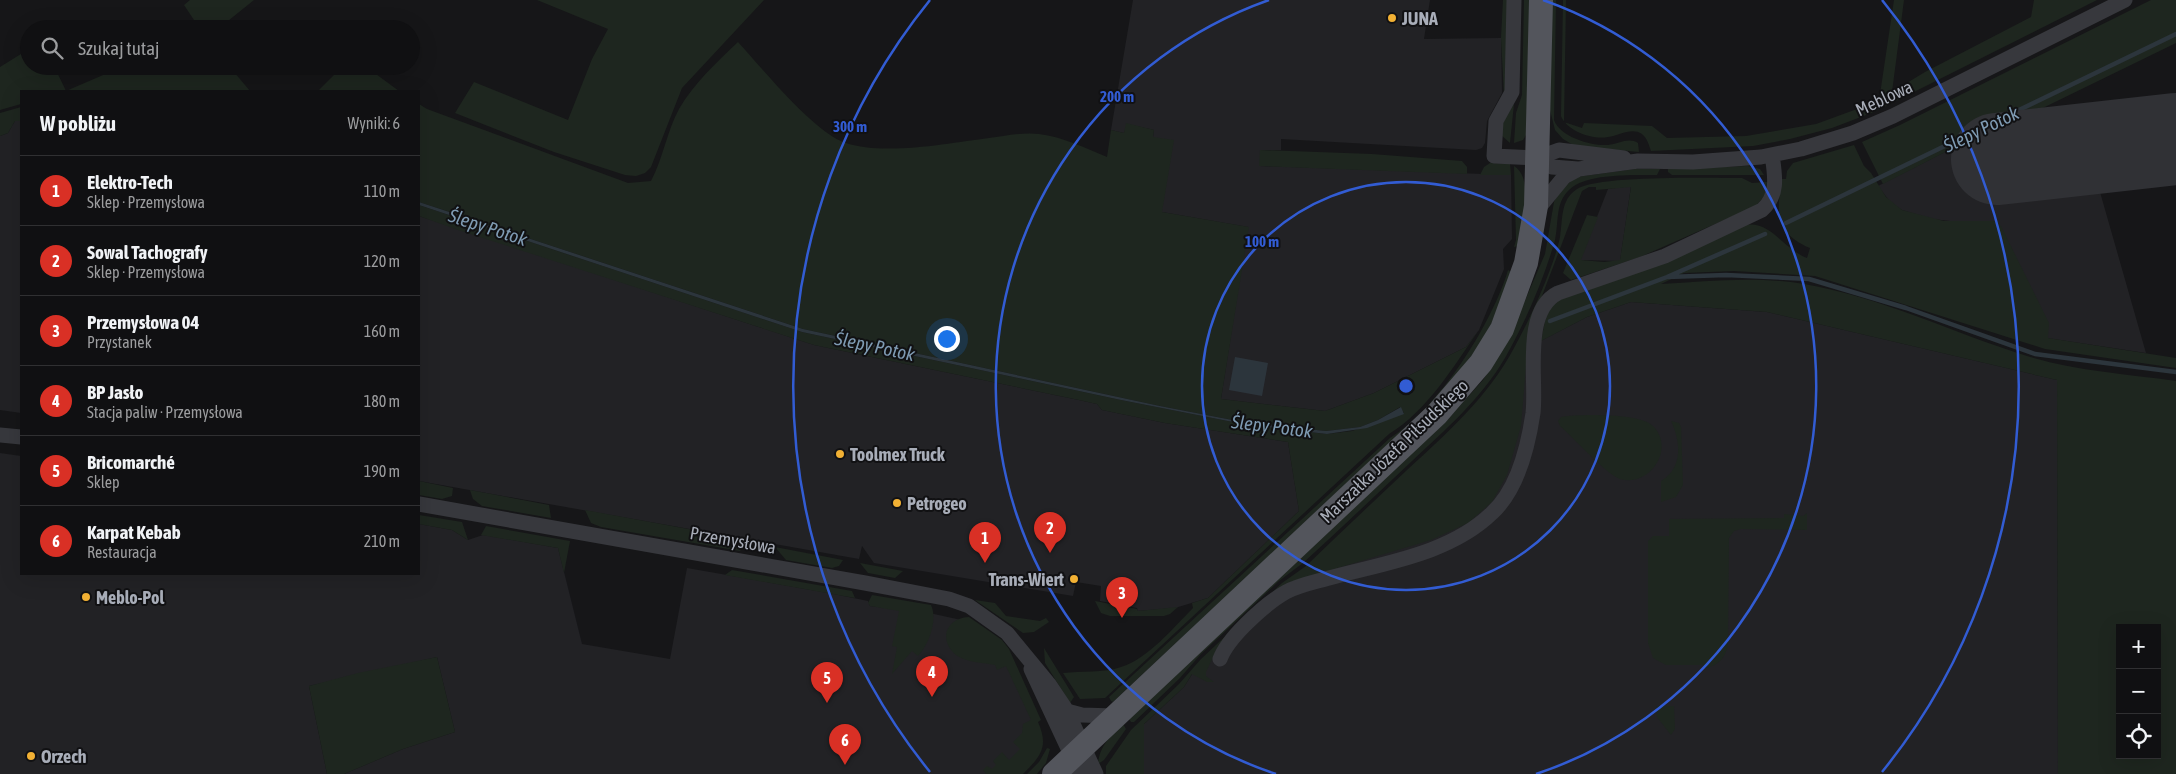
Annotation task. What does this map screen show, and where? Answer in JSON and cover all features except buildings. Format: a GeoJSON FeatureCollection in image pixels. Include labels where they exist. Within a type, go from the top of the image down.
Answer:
{"type":"FeatureCollection","features":[{"type":"Feature","properties":{"kind":"main road","name":"Marszałka Józefa Piłsudskiego"},"geometry":{"type":"LineString","coordinates":[[1054,774],[1078,759],[1114,716],[1409,441],[1460,390],[1481,363],[1508,317],[1526,263],[1535,213],[1541,0]]}},
{"type":"Feature","properties":{"kind":"street"},"geometry":{"type":"LineString","coordinates":[[1514,0],[1512,92],[1496,121],[1494,156],[1537,158]]}},
{"type":"Feature","properties":{"kind":"street","name":"Meblowa"},"geometry":{"type":"LineString","coordinates":[[1537,158],[1552,167],[1579,169],[1638,161],[1722,161],[1772,155],[1809,147],[1870,126],[2125,0]]}},
{"type":"Feature","properties":{"kind":"street","name":"Meblowa"},"geometry":{"type":"LineString","coordinates":[[1537,158],[1552,151],[1570,150],[1638,161]]}},
{"type":"Feature","properties":{"kind":"street"},"geometry":{"type":"LineString","coordinates":[[1220,658],[1224,650],[1251,618],[1288,591],[1437,547],[1468,532],[1493,513],[1505,498],[1515,480],[1529,432],[1533,412],[1534,345],[1541,313],[1547,301],[1558,293],[1665,256],[1762,210],[1770,202],[1774,191],[1772,155]]}},
{"type":"Feature","properties":{"kind":"street","name":"Meblowa"},"geometry":{"type":"LineString","coordinates":[[1535,213],[1559,181],[1579,169]]}},
{"type":"Feature","properties":{"kind":"street"},"geometry":{"type":"LineString","coordinates":[[0,436],[20,438]]}},
{"type":"Feature","properties":{"kind":"street","name":"Przemysłowa"},"geometry":{"type":"LineString","coordinates":[[420,504],[949,599],[979,610],[1007,633],[1023,651],[1067,711],[1078,759]]}},
{"type":"Feature","properties":{"kind":"street","name":"Przemysłowa"},"geometry":{"type":"LineString","coordinates":[[1023,651],[1078,759],[1096,774]]}},
{"type":"Feature","properties":{"kind":"street"},"geometry":{"type":"LineString","coordinates":[[1067,711],[1082,715],[1114,716]]}},
{"type":"Feature","properties":{"kind":"shaded area"},"geometry":{"type":"Polygon","coordinates":[[[190,0],[254,0],[229,20],[194,20],[184,5],[190,0]]]}},
{"type":"Feature","properties":{"kind":"shaded area"},"geometry":{"type":"Polygon","coordinates":[[[537,0],[764,0],[682,88],[651,167],[645,173],[636,176],[625,175],[554,152],[455,113],[474,82],[568,120],[592,59],[608,29],[537,0]]]}},
{"type":"Feature","properties":{"kind":"shaded area"},"geometry":{"type":"Polygon","coordinates":[[[1133,0],[1430,0],[1424,39],[1501,38],[1502,93],[1487,121],[1485,143],[1482,148],[1476,150],[1281,139],[1281,150],[1260,150],[1260,166],[1511,175],[1512,239],[1503,249],[1504,269],[1479,330],[1466,347],[1374,393],[1325,411],[1221,399],[1248,227],[1162,212],[1153,137],[1154,130],[1127,124],[1124,133],[1111,130],[1133,0]]]}},
{"type":"Feature","properties":{"kind":"shaded area"},"geometry":{"type":"Polygon","coordinates":[[[1503,0],[1508,0],[1506,88],[1504,95],[1501,38],[1503,0]]]}},
{"type":"Feature","properties":{"kind":"shaded area"},"geometry":{"type":"Polygon","coordinates":[[[1524,0],[1531,0],[1526,135],[1523,140],[1514,143],[1516,113],[1522,95],[1524,0]]]}},
{"type":"Feature","properties":{"kind":"shaded area"},"geometry":{"type":"Polygon","coordinates":[[[1552,0],[1556,0],[1554,120],[1557,126],[1569,136],[1593,144],[1608,145],[1634,141],[1638,143],[1639,152],[1575,146],[1563,139],[1555,130],[1550,110],[1552,0]]]}},
{"type":"Feature","properties":{"kind":"shaded area"},"geometry":{"type":"Polygon","coordinates":[[[1563,0],[1566,0],[1564,121],[1561,116],[1563,0]]]}},
{"type":"Feature","properties":{"kind":"shaded area"},"geometry":{"type":"Polygon","coordinates":[[[1894,0],[1904,0],[1892,92],[1925,72],[2031,17],[2034,0],[2097,0],[1874,112],[1832,128],[1790,139],[1753,146],[1651,151],[1648,142],[1638,132],[1634,131],[1602,138],[1588,136],[1574,130],[1565,122],[1582,128],[1584,123],[1652,126],[1667,138],[1746,136],[1816,124],[1879,101],[1894,0]]]}},
{"type":"Feature","properties":{"kind":"shaded area"},"geometry":{"type":"Polygon","coordinates":[[[2151,0],[2176,0],[2176,43],[2012,123],[1998,125],[1883,184],[1862,142],[2151,0]]]}},
{"type":"Feature","properties":{"kind":"shaded area"},"geometry":{"type":"Polygon","coordinates":[[[738,42],[804,114],[819,127],[833,137],[861,147],[917,147],[1014,134],[1033,134],[1048,135],[1065,140],[1107,157],[1111,130],[1124,133],[1126,123],[1154,130],[1153,137],[1174,140],[1162,212],[1249,227],[1221,399],[1325,411],[1374,393],[1466,347],[1479,330],[1439,387],[1416,413],[1389,434],[1105,698],[1080,699],[1063,673],[1114,669],[1141,657],[1160,642],[1193,608],[1192,603],[1208,598],[1299,511],[1288,442],[1165,423],[1102,410],[1097,404],[1079,400],[814,345],[458,230],[420,216],[420,205],[802,332],[1121,400],[1248,425],[1327,434],[1352,431],[1404,413],[1400,407],[1378,420],[1360,427],[1326,431],[1248,423],[1160,406],[803,329],[420,202],[420,105],[427,109],[628,183],[651,181],[679,109],[685,99],[714,65],[738,42]]]}},
{"type":"Feature","properties":{"kind":"shaded area"},"geometry":{"type":"Polygon","coordinates":[[[20,55],[20,75],[58,75],[66,90],[20,90],[20,104],[0,110],[0,67],[20,55]]]}},
{"type":"Feature","properties":{"kind":"shaded area"},"geometry":{"type":"Polygon","coordinates":[[[103,75],[237,75],[249,90],[68,90],[103,75]]]}},
{"type":"Feature","properties":{"kind":"shaded area"},"geometry":{"type":"Polygon","coordinates":[[[334,75],[377,75],[398,90],[319,90],[334,75]]]}},
{"type":"Feature","properties":{"kind":"shaded area"},"geometry":{"type":"Polygon","coordinates":[[[1514,104],[1510,143],[1501,135],[1503,121],[1514,104]]]}},
{"type":"Feature","properties":{"kind":"shaded area"},"geometry":{"type":"Polygon","coordinates":[[[2176,105],[2176,169],[2096,178],[2146,353],[2047,338],[1959,222],[1932,219],[1902,210],[1891,203],[1878,186],[1998,125],[2176,105]]]}},
{"type":"Feature","properties":{"kind":"shaded area"},"geometry":{"type":"Polygon","coordinates":[[[20,107],[20,121],[15,121],[8,133],[0,136],[0,113],[20,107]]]}},
{"type":"Feature","properties":{"kind":"shaded area"},"geometry":{"type":"Polygon","coordinates":[[[20,120],[20,413],[0,410],[0,136],[8,133],[15,121],[20,120]]]}},
{"type":"Feature","properties":{"kind":"shaded area"},"geometry":{"type":"Polygon","coordinates":[[[1854,145],[1864,166],[1871,173],[1886,197],[1902,210],[1944,221],[1994,221],[2001,226],[2049,323],[2048,338],[2176,358],[2176,368],[2045,349],[1815,276],[1734,271],[1684,273],[1661,284],[1768,280],[1804,284],[1861,297],[1999,347],[2045,361],[2082,369],[2176,381],[2176,774],[2058,774],[2057,380],[1767,312],[1631,302],[1587,317],[1541,341],[1546,316],[1554,302],[1746,225],[1763,227],[1807,258],[1810,248],[1790,236],[1784,229],[1781,221],[1779,202],[1782,179],[1786,179],[1787,171],[1793,163],[1854,145]]]}},
{"type":"Feature","properties":{"kind":"shaded area"},"geometry":{"type":"Polygon","coordinates":[[[1260,150],[1372,154],[1462,161],[1467,167],[1467,174],[1259,166],[1260,150]]]}},
{"type":"Feature","properties":{"kind":"shaded area"},"geometry":{"type":"Polygon","coordinates":[[[1490,163],[1510,164],[1511,175],[1480,175],[1484,167],[1490,163]]]}},
{"type":"Feature","properties":{"kind":"shaded area"},"geometry":{"type":"Polygon","coordinates":[[[1514,166],[1520,172],[1526,191],[1518,246],[1514,247],[1516,240],[1514,166]]]}},
{"type":"Feature","properties":{"kind":"shaded area"},"geometry":{"type":"Polygon","coordinates":[[[1748,166],[1760,169],[1764,175],[1672,175],[1668,172],[1668,169],[1748,166]]]}},
{"type":"Feature","properties":{"kind":"shaded area"},"geometry":{"type":"Polygon","coordinates":[[[1635,169],[1660,169],[1657,175],[1610,176],[1586,180],[1576,184],[1565,195],[1559,207],[1551,255],[1527,316],[1505,358],[1474,400],[1357,513],[1303,563],[1279,581],[1201,654],[1179,679],[1134,722],[1131,722],[1129,719],[1449,418],[1483,380],[1507,342],[1545,254],[1554,202],[1559,191],[1576,177],[1635,169]]]}},
{"type":"Feature","properties":{"kind":"shaded area"},"geometry":{"type":"Polygon","coordinates":[[[1742,178],[1752,183],[1767,182],[1765,195],[1756,206],[1640,257],[1571,280],[1563,273],[1587,215],[1598,217],[1581,260],[1604,262],[1620,260],[1631,187],[1596,190],[1596,187],[1589,187],[1582,191],[1529,330],[1521,426],[1507,475],[1492,502],[1468,523],[1431,540],[1291,582],[1215,653],[1206,672],[1206,676],[1214,682],[1207,682],[1192,674],[1184,687],[1144,724],[1144,774],[1106,774],[1106,766],[1131,730],[1179,684],[1201,659],[1282,583],[1306,566],[1452,428],[1492,383],[1504,366],[1534,309],[1557,249],[1563,210],[1572,193],[1589,185],[1630,179],[1742,178]]]}},
{"type":"Feature","properties":{"kind":"shaded area"},"geometry":{"type":"Polygon","coordinates":[[[1631,186],[1620,261],[1580,260],[1608,189],[1631,186]]]}},
{"type":"Feature","properties":{"kind":"shaded area"},"geometry":{"type":"Polygon","coordinates":[[[420,216],[814,345],[1097,404],[1102,410],[1165,423],[1288,442],[1299,511],[1208,598],[1175,608],[1138,611],[1137,608],[1100,601],[1101,586],[1076,582],[1073,596],[874,563],[862,546],[859,559],[420,481],[420,216]]]}},
{"type":"Feature","properties":{"kind":"shaded area"},"geometry":{"type":"Polygon","coordinates":[[[1508,270],[1511,272],[1491,325],[1473,354],[1445,391],[1113,702],[1111,701],[1109,697],[1390,438],[1427,407],[1445,386],[1477,339],[1490,315],[1508,270]]]}},
{"type":"Feature","properties":{"kind":"shaded area"},"geometry":{"type":"Polygon","coordinates":[[[1631,302],[1767,312],[2057,380],[2058,774],[1144,774],[1144,724],[1184,687],[1201,660],[1326,555],[1442,446],[1525,349],[1587,317],[1631,302]]]}},
{"type":"Feature","properties":{"kind":"shaded area"},"geometry":{"type":"Polygon","coordinates":[[[1581,415],[1609,416],[1646,422],[1653,426],[1659,435],[1662,445],[1660,455],[1656,464],[1641,478],[1631,480],[1620,479],[1598,463],[1560,426],[1558,421],[1561,417],[1581,415]]]}},
{"type":"Feature","properties":{"kind":"shaded area"},"geometry":{"type":"Polygon","coordinates":[[[1671,421],[1679,423],[1681,427],[1683,485],[1676,497],[1661,502],[1661,481],[1673,469],[1678,454],[1677,437],[1671,421]]]}},
{"type":"Feature","properties":{"kind":"shaded area"},"geometry":{"type":"Polygon","coordinates":[[[0,453],[20,456],[20,575],[420,575],[420,524],[452,530],[468,540],[483,535],[558,548],[582,644],[670,659],[687,568],[868,601],[870,606],[934,614],[975,623],[1009,657],[1039,740],[1018,774],[344,774],[403,749],[455,732],[437,657],[309,686],[327,774],[0,774],[0,453]]]}},
{"type":"Feature","properties":{"kind":"shaded area"},"geometry":{"type":"Polygon","coordinates":[[[420,481],[453,488],[452,496],[442,499],[420,495],[420,481]]]}},
{"type":"Feature","properties":{"kind":"shaded area"},"geometry":{"type":"Polygon","coordinates":[[[470,490],[549,505],[551,518],[482,506],[473,499],[470,490]]]}},
{"type":"Feature","properties":{"kind":"shaded area"},"geometry":{"type":"Polygon","coordinates":[[[585,510],[748,540],[740,551],[601,527],[591,523],[585,510]]]}},
{"type":"Feature","properties":{"kind":"shaded area"},"geometry":{"type":"Polygon","coordinates":[[[1807,513],[1807,530],[1741,529],[1734,531],[1729,538],[1728,641],[1724,656],[1718,663],[1704,668],[1703,665],[1666,665],[1653,658],[1648,643],[1648,541],[1653,536],[1669,536],[1669,519],[1784,518],[1784,514],[1803,516],[1807,513]]]}},
{"type":"Feature","properties":{"kind":"shaded area"},"geometry":{"type":"Polygon","coordinates":[[[420,515],[462,522],[468,540],[452,530],[420,524],[420,515]]]}},
{"type":"Feature","properties":{"kind":"shaded area"},"geometry":{"type":"Polygon","coordinates":[[[486,526],[570,541],[564,573],[558,548],[481,535],[486,526]]]}},
{"type":"Feature","properties":{"kind":"shaded area"},"geometry":{"type":"Polygon","coordinates":[[[775,547],[843,560],[839,566],[832,568],[786,560],[775,547]]]}},
{"type":"Feature","properties":{"kind":"shaded area"},"geometry":{"type":"Polygon","coordinates":[[[860,563],[903,571],[895,578],[868,573],[860,563]]]}},
{"type":"Feature","properties":{"kind":"shaded area"},"geometry":{"type":"Polygon","coordinates":[[[732,570],[852,591],[855,598],[725,575],[732,570]]]}},
{"type":"Feature","properties":{"kind":"shaded area"},"geometry":{"type":"Polygon","coordinates":[[[872,595],[931,605],[933,611],[933,624],[926,645],[918,656],[912,651],[892,674],[897,647],[892,646],[899,611],[870,606],[868,603],[872,595]]]}},
{"type":"Feature","properties":{"kind":"shaded area"},"geometry":{"type":"Polygon","coordinates":[[[975,600],[995,603],[1006,616],[1040,621],[1046,618],[1049,622],[1034,632],[1023,633],[975,600]]]}},
{"type":"Feature","properties":{"kind":"shaded area"},"geometry":{"type":"Polygon","coordinates":[[[1095,601],[1137,609],[1138,611],[1178,607],[1170,614],[1164,616],[1110,616],[1101,613],[1095,601]]]}},
{"type":"Feature","properties":{"kind":"shaded area"},"geometry":{"type":"Polygon","coordinates":[[[969,617],[1002,640],[1009,649],[1041,720],[1038,722],[1043,738],[1041,751],[1039,756],[1023,774],[986,774],[983,770],[987,766],[992,769],[996,765],[993,761],[1002,752],[1009,760],[1020,749],[1013,742],[1022,733],[1023,724],[1031,720],[1006,666],[997,670],[995,665],[964,659],[950,649],[946,637],[947,631],[955,621],[969,617]]]}},
{"type":"Feature","properties":{"kind":"shaded area"},"geometry":{"type":"Polygon","coordinates":[[[1044,648],[1074,697],[1070,703],[1045,663],[1044,648]]]}},
{"type":"Feature","properties":{"kind":"shaded area"},"geometry":{"type":"Polygon","coordinates":[[[437,657],[455,732],[403,749],[344,774],[327,774],[309,686],[358,673],[437,657]]]}},
{"type":"Feature","properties":{"kind":"shaded area"},"geometry":{"type":"Polygon","coordinates":[[[1656,706],[1674,706],[1675,729],[1671,735],[1657,717],[1656,706]]]}},
{"type":"Feature","properties":{"kind":"shaded area"},"geometry":{"type":"Polygon","coordinates":[[[1123,724],[1126,729],[1104,760],[1098,764],[1103,746],[1123,724]]]}},
{"type":"Feature","properties":{"kind":"shaded area"},"geometry":{"type":"Polygon","coordinates":[[[1047,748],[1050,749],[1046,763],[1037,774],[1027,774],[1039,762],[1047,748]]]}},
{"type":"Feature","properties":{"kind":"water"},"geometry":{"type":"Polygon","coordinates":[[[420,202],[803,329],[1160,406],[1248,423],[1326,431],[1360,427],[1378,420],[1401,407],[1404,414],[1367,428],[1327,434],[1248,425],[802,332],[420,205],[420,202]]]}},
{"type":"Feature","properties":{"kind":"water"},"geometry":{"type":"Polygon","coordinates":[[[1235,357],[1268,363],[1262,396],[1229,390],[1235,357]]]}},
{"type":"Feature","properties":{"kind":"waterway","name":"Ślepy Potok"},"geometry":{"type":"LineString","coordinates":[[1786,223],[2176,34]]}},
{"type":"Feature","properties":{"kind":"waterway","name":"Ślepy Potok"},"geometry":{"type":"LineString","coordinates":[[1550,321],[1667,277],[1765,234]]}},
{"type":"Feature","properties":{"kind":"waterway"},"geometry":{"type":"LineString","coordinates":[[1667,277],[1726,275],[1809,279],[1906,308],[2035,354],[2176,372]]}},
{"type":"Feature","properties":{"kind":"runway"},"geometry":{"type":"LineString","coordinates":[[1997,159],[2176,139]]}},
{"type":"Feature","properties":{"kind":"place","name":"JUNA"},"geometry":{"type":"Point","coordinates":[1392,18]}},
{"type":"Feature","properties":{"kind":"place","name":"Toolmex Truck"},"geometry":{"type":"Point","coordinates":[840,454]}},
{"type":"Feature","properties":{"kind":"place","name":"Petrogeo"},"geometry":{"type":"Point","coordinates":[897,503]}},
{"type":"Feature","properties":{"kind":"place","name":"Sowal Tachografy"},"geometry":{"type":"Point","coordinates":[1050,553]}},
{"type":"Feature","properties":{"kind":"place","name":"Elektro-Tech"},"geometry":{"type":"Point","coordinates":[985,563]}},
{"type":"Feature","properties":{"kind":"place","name":"Trans-Wiert"},"geometry":{"type":"Point","coordinates":[1074,579]}},
{"type":"Feature","properties":{"kind":"place","name":"Meblo-Pol"},"geometry":{"type":"Point","coordinates":[86,597]}},
{"type":"Feature","properties":{"kind":"place","name":"Przemysłowa 04"},"geometry":{"type":"Point","coordinates":[1122,618]}},
{"type":"Feature","properties":{"kind":"place","name":"BP Jasło"},"geometry":{"type":"Point","coordinates":[932,697]}},
{"type":"Feature","properties":{"kind":"place","name":"Bricomarché"},"geometry":{"type":"Point","coordinates":[827,703]}},
{"type":"Feature","properties":{"kind":"place","name":"Orzech"},"geometry":{"type":"Point","coordinates":[31,756]}},
{"type":"Feature","properties":{"kind":"place","name":"Karpat Kebab"},"geometry":{"type":"Point","coordinates":[845,765]}}]}
